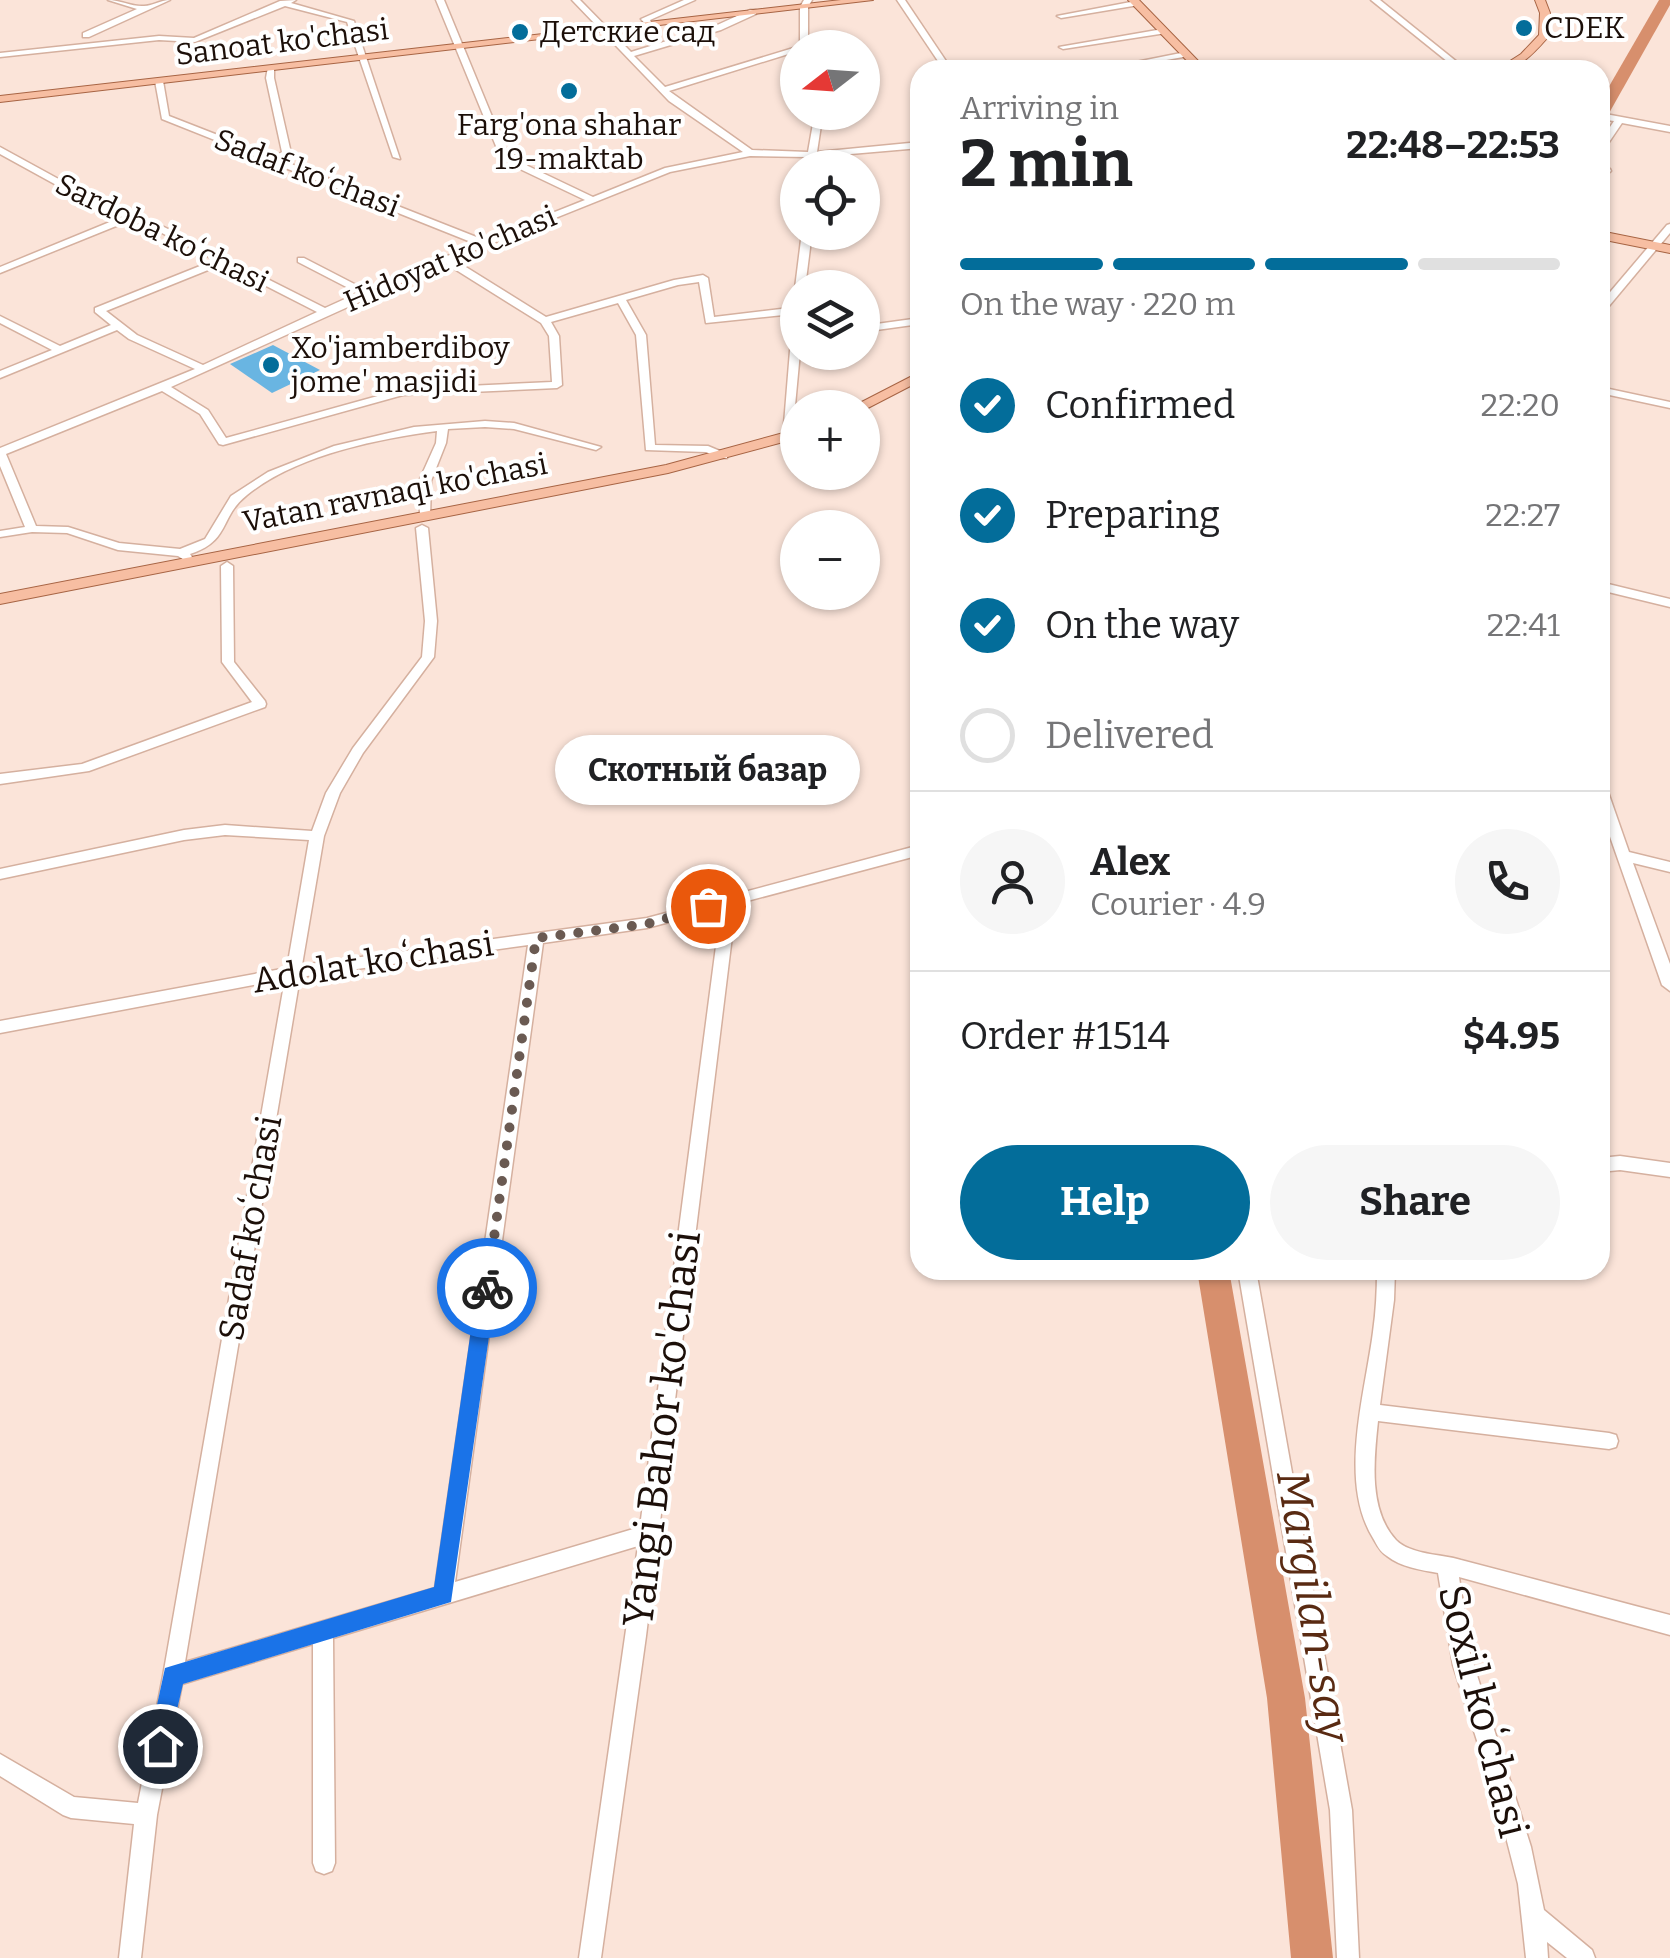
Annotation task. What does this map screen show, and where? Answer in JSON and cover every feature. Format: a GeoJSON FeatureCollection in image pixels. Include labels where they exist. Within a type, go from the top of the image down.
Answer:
{"type":"FeatureCollection","features":[{"type":"Feature","properties":{"kind":"main road","name":"Sanoat ko'chasi"},"geometry":{"type":"LineString","coordinates":[[0,99],[806,4],[868,0]]}},
{"type":"Feature","properties":{"kind":"main road"},"geometry":{"type":"LineString","coordinates":[[1519,60],[1544,36],[1545,13],[1540,0]]}},
{"type":"Feature","properties":{"kind":"main road"},"geometry":{"type":"LineString","coordinates":[[1535,60],[1557,38],[1557,14],[1552,0]]}},
{"type":"Feature","properties":{"kind":"main road"},"geometry":{"type":"LineString","coordinates":[[1134,1],[1192,60]]}},
{"type":"Feature","properties":{"kind":"main road"},"geometry":{"type":"LineString","coordinates":[[1610,237],[1670,249]]}},
{"type":"Feature","properties":{"kind":"main road"},"geometry":{"type":"LineString","coordinates":[[880,397],[910,381]]}},
{"type":"Feature","properties":{"kind":"main road"},"geometry":{"type":"LineString","coordinates":[[880,409],[910,394]]}},
{"type":"Feature","properties":{"kind":"main road","name":"Vatan ravnaqi ko'chasi"},"geometry":{"type":"LineString","coordinates":[[424,522],[780,442]]}},
{"type":"Feature","properties":{"kind":"main road","name":"Vatan ravnaqi ko'chasi"},"geometry":{"type":"LineString","coordinates":[[0,610],[228,566],[424,522],[709,470],[780,443]]}},
{"type":"Feature","properties":{"kind":"main road","name":"Vatan ravnaqi ko'chasi"},"geometry":{"type":"LineString","coordinates":[[0,599],[185,556],[384,530]]}},
{"type":"Feature","properties":{"kind":"street"},"geometry":{"type":"LineString","coordinates":[[112,0],[144,10]]}},
{"type":"Feature","properties":{"kind":"street"},"geometry":{"type":"LineString","coordinates":[[86,34],[166,0]]}},
{"type":"Feature","properties":{"kind":"street"},"geometry":{"type":"LineString","coordinates":[[440,0],[501,150],[524,168],[593,200]]}},
{"type":"Feature","properties":{"kind":"street"},"geometry":{"type":"LineString","coordinates":[[576,0],[691,114],[750,154]]}},
{"type":"Feature","properties":{"kind":"street"},"geometry":{"type":"LineString","coordinates":[[650,24],[645,18],[691,0]]}},
{"type":"Feature","properties":{"kind":"street"},"geometry":{"type":"LineString","coordinates":[[901,0],[941,60]]}},
{"type":"Feature","properties":{"kind":"street"},"geometry":{"type":"LineString","coordinates":[[1375,0],[1451,60]]}},
{"type":"Feature","properties":{"kind":"street"},"geometry":{"type":"LineString","coordinates":[[0,55],[159,38],[195,40],[284,1],[350,22],[397,157]]}},
{"type":"Feature","properties":{"kind":"street"},"geometry":{"type":"LineString","coordinates":[[1060,16],[1134,1]]}},
{"type":"Feature","properties":{"kind":"street"},"geometry":{"type":"LineString","coordinates":[[803,30],[806,4]]}},
{"type":"Feature","properties":{"kind":"street"},"geometry":{"type":"LineString","coordinates":[[630,54],[718,28],[752,12]]}},
{"type":"Feature","properties":{"kind":"street"},"geometry":{"type":"LineString","coordinates":[[1062,46],[1163,31]]}},
{"type":"Feature","properties":{"kind":"street"},"geometry":{"type":"LineString","coordinates":[[664,90],[780,54]]}},
{"type":"Feature","properties":{"kind":"street"},"geometry":{"type":"LineString","coordinates":[[1153,60],[1186,54]]}},
{"type":"Feature","properties":{"kind":"street"},"geometry":{"type":"LineString","coordinates":[[272,69],[270,78],[287,152],[273,161]]}},
{"type":"Feature","properties":{"kind":"street","name":"Sadaf koʻchasi"},"geometry":{"type":"LineString","coordinates":[[159,81],[164,118],[483,243]]}},
{"type":"Feature","properties":{"kind":"street"},"geometry":{"type":"LineString","coordinates":[[1610,116],[1670,130]]}},
{"type":"Feature","properties":{"kind":"street","name":"Hidoyat ko'chasi"},"geometry":{"type":"LineString","coordinates":[[866,150],[910,146]]}},
{"type":"Feature","properties":{"kind":"street","name":"Sardoba koʻchasi"},"geometry":{"type":"LineString","coordinates":[[0,150],[103,207],[325,312]]}},
{"type":"Feature","properties":{"kind":"street","name":"Hidoyat ko'chasi"},"geometry":{"type":"LineString","coordinates":[[0,452],[163,387],[483,243],[668,170],[750,154],[780,154]]}},
{"type":"Feature","properties":{"kind":"street"},"geometry":{"type":"LineString","coordinates":[[0,270],[131,217]]}},
{"type":"Feature","properties":{"kind":"street"},"geometry":{"type":"LineString","coordinates":[[1610,298],[1670,228]]}},
{"type":"Feature","properties":{"kind":"street"},"geometry":{"type":"LineString","coordinates":[[163,387],[204,412],[223,442],[403,392],[557,385],[554,336],[545,321],[446,259]]}},
{"type":"Feature","properties":{"kind":"street"},"geometry":{"type":"LineString","coordinates":[[301,260],[365,294]]}},
{"type":"Feature","properties":{"kind":"street"},"geometry":{"type":"LineString","coordinates":[[204,369],[133,337],[99,310],[222,261]]}},
{"type":"Feature","properties":{"kind":"street"},"geometry":{"type":"LineString","coordinates":[[545,321],[703,278],[710,321],[780,313]]}},
{"type":"Feature","properties":{"kind":"street"},"geometry":{"type":"LineString","coordinates":[[622,301],[641,335],[650,448],[708,449],[723,456]]}},
{"type":"Feature","properties":{"kind":"street"},"geometry":{"type":"LineString","coordinates":[[0,320],[60,350]]}},
{"type":"Feature","properties":{"kind":"street"},"geometry":{"type":"LineString","coordinates":[[880,327],[910,322]]}},
{"type":"Feature","properties":{"kind":"street"},"geometry":{"type":"LineString","coordinates":[[0,375],[118,326]]}},
{"type":"Feature","properties":{"kind":"street"},"geometry":{"type":"LineString","coordinates":[[1610,392],[1670,405]]}},
{"type":"Feature","properties":{"kind":"street"},"geometry":{"type":"LineString","coordinates":[[0,534],[32,529],[68,530],[118,546],[185,556],[206,548],[221,526],[225,506],[275,473],[388,432],[509,425],[596,447]]}},
{"type":"Feature","properties":{"kind":"street","name":"Sadaf koʻchasi"},"geometry":{"type":"LineString","coordinates":[[130,1958],[146,1815],[317,836],[334,792],[358,751],[428,657],[431,621],[425,481],[443,428]]}},
{"type":"Feature","properties":{"kind":"street"},"geometry":{"type":"LineString","coordinates":[[0,452],[32,529]]}},
{"type":"Feature","properties":{"kind":"street"},"geometry":{"type":"LineString","coordinates":[[0,778],[84,768],[260,704],[228,662],[228,566]]}},
{"type":"Feature","properties":{"kind":"street"},"geometry":{"type":"LineString","coordinates":[[1610,588],[1670,603]]}},
{"type":"Feature","properties":{"kind":"street"},"geometry":{"type":"LineString","coordinates":[[1610,815],[1670,985]]}},
{"type":"Feature","properties":{"kind":"street"},"geometry":{"type":"LineString","coordinates":[[0,874],[141,842],[211,832],[317,836]]}},
{"type":"Feature","properties":{"kind":"street","name":"Adolat koʻchasi"},"geometry":{"type":"LineString","coordinates":[[0,1027],[294,972],[647,924],[910,853]]}},
{"type":"Feature","properties":{"kind":"street"},"geometry":{"type":"LineString","coordinates":[[1626,856],[1670,868]]}},
{"type":"Feature","properties":{"kind":"street","name":"Yangi Bahor ko'chasi"},"geometry":{"type":"LineString","coordinates":[[590,1958],[729,900]]}},
{"type":"Feature","properties":{"kind":"street"},"geometry":{"type":"LineString","coordinates":[[444,1594],[536,938]]}},
{"type":"Feature","properties":{"kind":"street"},"geometry":{"type":"LineString","coordinates":[[1610,1164],[1670,1170]]}},
{"type":"Feature","properties":{"kind":"street"},"geometry":{"type":"LineString","coordinates":[[1249,1280],[1341,1810],[1348,1958]]}},
{"type":"Feature","properties":{"kind":"street","name":"Soxil koʻchasi"},"geometry":{"type":"LineString","coordinates":[[1387,1280],[1365,1480],[1376,1525],[1389,1546],[1409,1557],[1446,1566],[1462,1663],[1491,1745],[1536,1918],[1536,1958]]}},
{"type":"Feature","properties":{"kind":"street"},"geometry":{"type":"LineString","coordinates":[[1370,1412],[1610,1441]]}},
{"type":"Feature","properties":{"kind":"street"},"geometry":{"type":"LineString","coordinates":[[173,1676],[647,1534]]}},
{"type":"Feature","properties":{"kind":"street"},"geometry":{"type":"LineString","coordinates":[[1446,1566],[1670,1625]]}},
{"type":"Feature","properties":{"kind":"street"},"geometry":{"type":"LineString","coordinates":[[324,1630],[324,1864]]}},
{"type":"Feature","properties":{"kind":"street"},"geometry":{"type":"LineString","coordinates":[[0,1764],[71,1807],[146,1815]]}},
{"type":"Feature","properties":{"kind":"street"},"geometry":{"type":"LineString","coordinates":[[1536,1918],[1584,1958]]}},
{"type":"Feature","properties":{"kind":"building","name":"Xo'jamberdiboy jome' masjidi"},"geometry":{"type":"Polygon","coordinates":[[[273,345],[320,370],[272,393],[230,364],[273,345]]]}},
{"type":"Feature","properties":{"kind":"waterway","name":"Margilan-say"},"geometry":{"type":"LineString","coordinates":[[1610,98],[1666,0]]}},
{"type":"Feature","properties":{"kind":"waterway","name":"Margilan-say"},"geometry":{"type":"LineString","coordinates":[[1215,1280],[1286,1698],[1312,1958]]}},
{"type":"Feature","properties":{"kind":"way so far"},"geometry":{"type":"LineString","coordinates":[[487,1288],[536,938],[647,924],[708,906]]}},
{"type":"Feature","properties":{"kind":"place","name":"CDEK"},"geometry":{"type":"Point","coordinates":[1524,28]}},
{"type":"Feature","properties":{"kind":"place","name":"Детские сад"},"geometry":{"type":"Point","coordinates":[520,32]}},
{"type":"Feature","properties":{"kind":"place","name":"Farg'ona shahar 19-maktab"},"geometry":{"type":"Point","coordinates":[569,91]}},
{"type":"Feature","properties":{"kind":"place","name":"Xo'jamberdiboy jome' masjidi"},"geometry":{"type":"Point","coordinates":[271,365]}},
{"type":"Feature","properties":{"kind":"place","name":"Скотный базар"},"geometry":{"type":"Point","coordinates":[708,906]}},
{"type":"Feature","properties":{"kind":"route"},"geometry":{"type":"LineString","coordinates":[[160,1746],[173,1676],[444,1594],[487,1288]]}}]}
